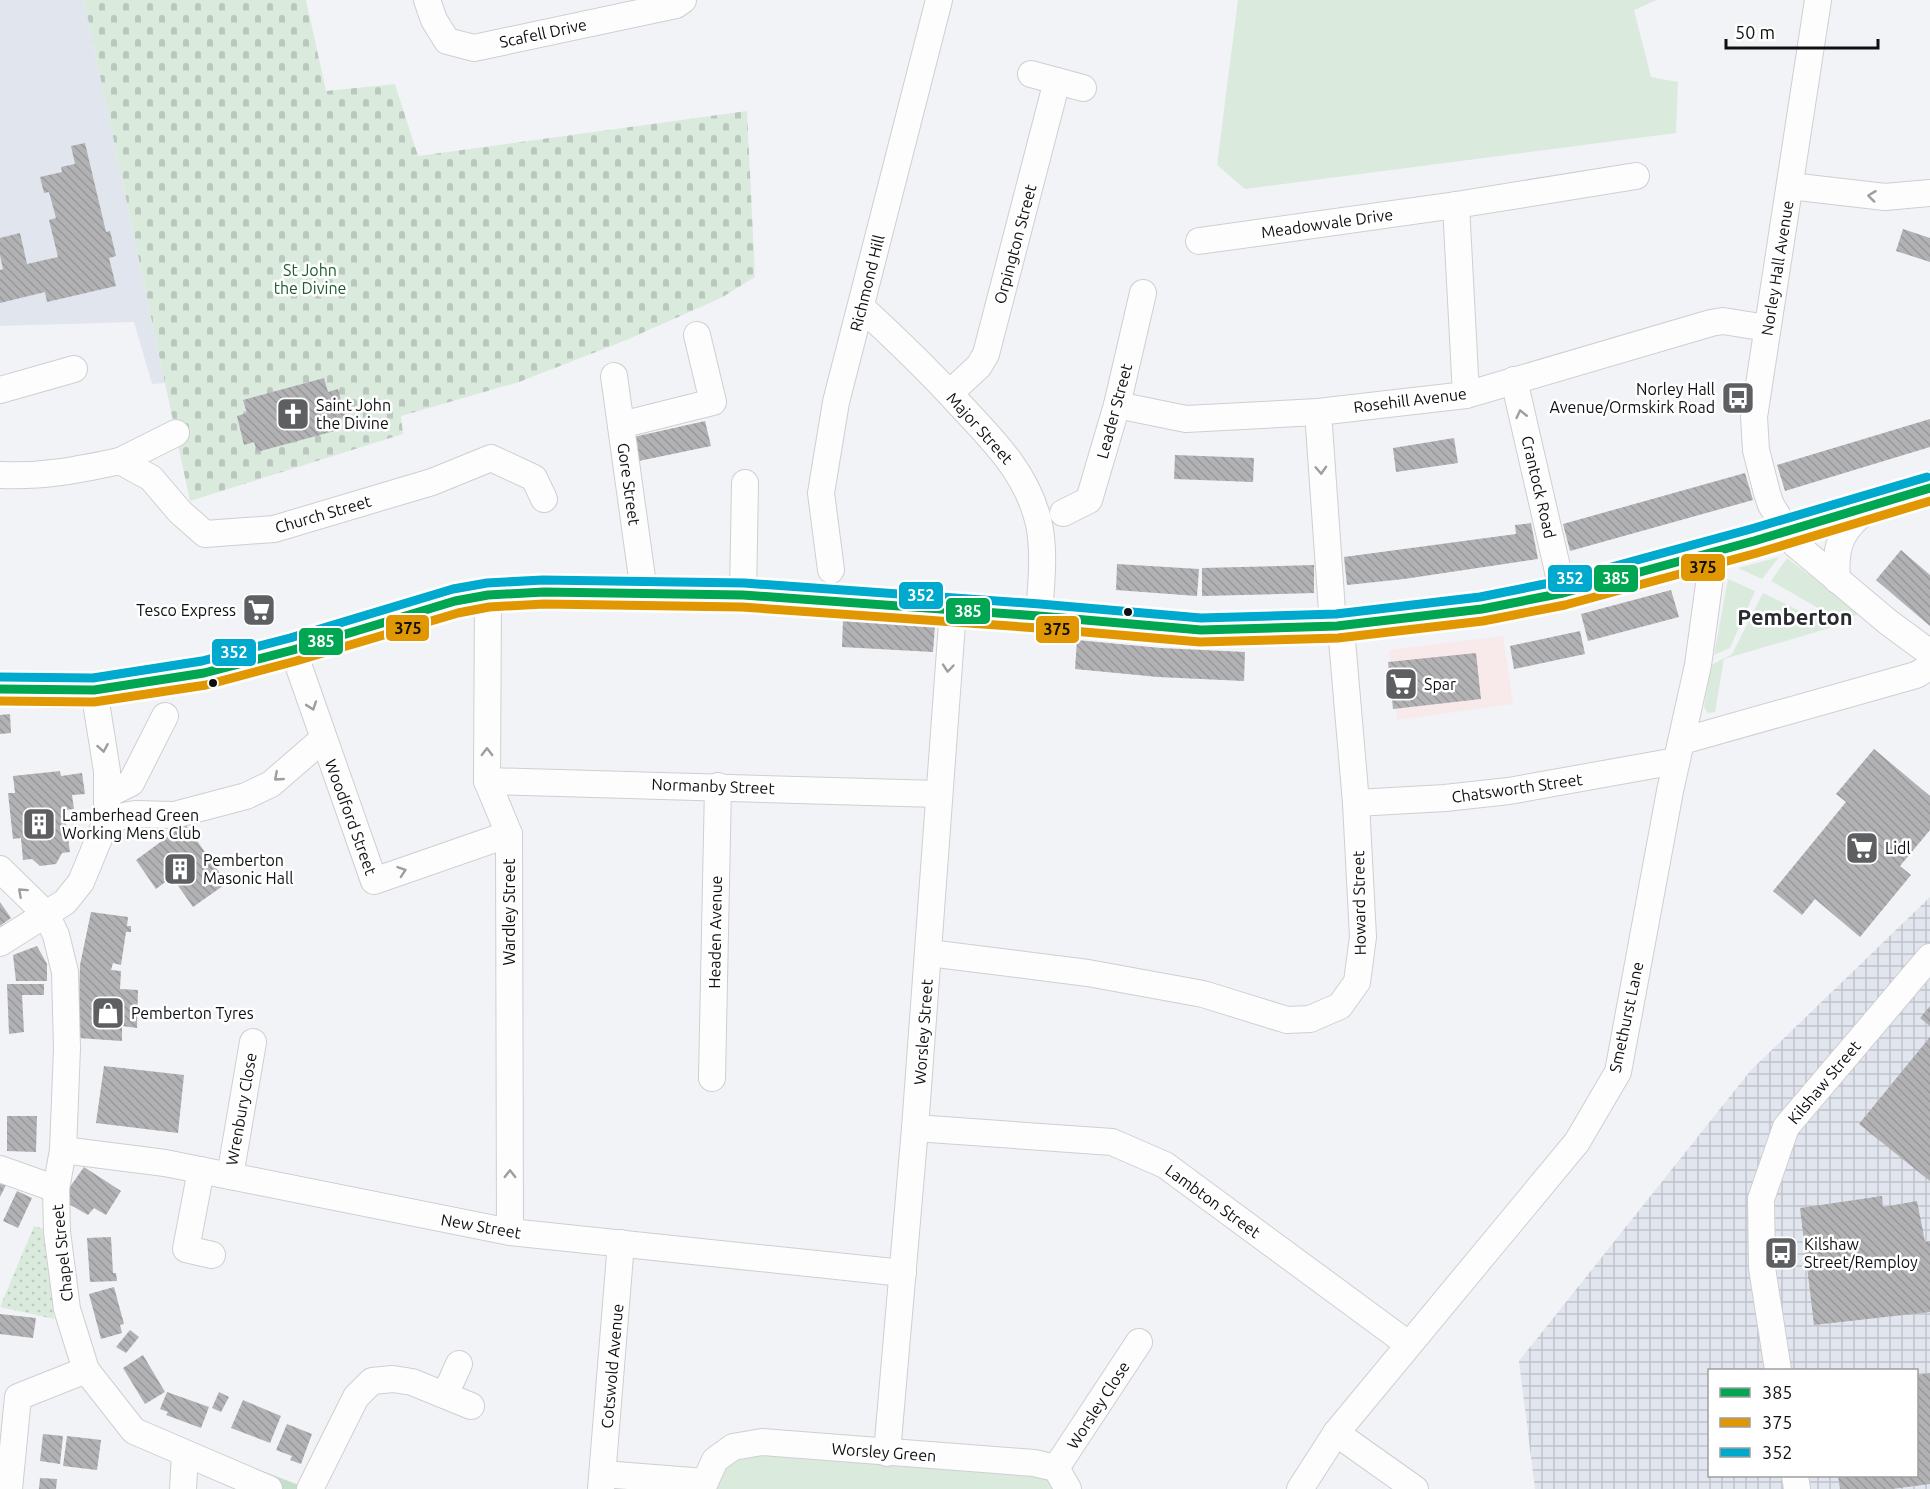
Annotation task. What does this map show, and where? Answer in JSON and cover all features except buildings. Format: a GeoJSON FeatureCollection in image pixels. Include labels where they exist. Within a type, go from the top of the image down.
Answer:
{"type":"FeatureCollection","features":[{"type":"Feature","properties":{"kind":"highway"},"geometry":{"type":"LineString","coordinates":[[0,689],[94,690],[204,674],[293,650],[455,601],[488,595],[544,592],[742,595],[953,609],[1201,630],[1337,626],[1470,611],[1563,593],[1930,488]]}},
{"type":"Feature","properties":{"kind":"street","name":"Scafell Drive"},"geometry":{"type":"LineString","coordinates":[[427,0],[434,20],[447,41],[474,48],[676,5],[683,0]]}},
{"type":"Feature","properties":{"kind":"street","name":"Richmond Hill"},"geometry":{"type":"LineString","coordinates":[[831,570],[821,493],[836,402],[939,0]]}},
{"type":"Feature","properties":{"kind":"street","name":"Norley Hall Avenue"},"geometry":{"type":"LineString","coordinates":[[1818,0],[1753,431],[1760,468],[1771,505],[1795,544],[1888,622],[1930,653]]}},
{"type":"Feature","properties":{"kind":"street"},"geometry":{"type":"LineString","coordinates":[[1031,74],[1083,88]]}},
{"type":"Feature","properties":{"kind":"street","name":"Orpington Street"},"geometry":{"type":"LineString","coordinates":[[950,393],[979,366],[986,354],[1057,81]]}},
{"type":"Feature","properties":{"kind":"street","name":"Meadowvale Drive"},"geometry":{"type":"LineString","coordinates":[[1199,241],[1456,205],[1636,176]]}},
{"type":"Feature","properties":{"kind":"street"},"geometry":{"type":"LineString","coordinates":[[1790,186],[1885,197],[1930,193]]}},
{"type":"Feature","properties":{"kind":"street"},"geometry":{"type":"LineString","coordinates":[[1456,205],[1466,395]]}},
{"type":"Feature","properties":{"kind":"street","name":"Leader Street"},"geometry":{"type":"LineString","coordinates":[[1063,513],[1089,500],[1116,405],[1143,293]]}},
{"type":"Feature","properties":{"kind":"street","name":"Major Street"},"geometry":{"type":"LineString","coordinates":[[861,307],[919,361],[1002,449],[1025,484],[1039,524],[1042,557],[1039,616]]}},
{"type":"Feature","properties":{"kind":"street","name":"Rosehill Avenue"},"geometry":{"type":"LineString","coordinates":[[1116,405],[1186,419],[1317,412],[1466,395],[1711,323],[1723,321],[1767,328]]}},
{"type":"Feature","properties":{"kind":"street"},"geometry":{"type":"LineString","coordinates":[[621,424],[713,402],[697,335]]}},
{"type":"Feature","properties":{"kind":"street"},"geometry":{"type":"LineString","coordinates":[[0,390],[74,369]]}},
{"type":"Feature","properties":{"kind":"street","name":"Gore Street"},"geometry":{"type":"LineString","coordinates":[[614,376],[644,592]]}},
{"type":"Feature","properties":{"kind":"street","name":"Crantock Road"},"geometry":{"type":"LineString","coordinates":[[1514,380],[1563,593]]}},
{"type":"Feature","properties":{"kind":"street","name":"Howard Street"},"geometry":{"type":"LineString","coordinates":[[929,953],[1088,973],[1203,994],[1287,1020],[1310,1019],[1340,1006],[1357,982],[1363,937],[1356,804],[1342,640],[1331,600],[1317,412]]}},
{"type":"Feature","properties":{"kind":"street"},"geometry":{"type":"LineString","coordinates":[[0,475],[32,476],[63,473],[120,461],[176,434]]}},
{"type":"Feature","properties":{"kind":"street","name":"Church Street"},"geometry":{"type":"LineString","coordinates":[[120,461],[151,478],[180,512],[205,534],[274,529],[432,482],[491,458],[534,478],[544,499]]}},
{"type":"Feature","properties":{"kind":"street"},"geometry":{"type":"LineString","coordinates":[[742,595],[745,483]]}},
{"type":"Feature","properties":{"kind":"street"},"geometry":{"type":"LineString","coordinates":[[1837,580],[1836,562],[1842,536],[1858,517],[1874,505]]}},
{"type":"Feature","properties":{"kind":"street","name":"Smethurst Lane"},"geometry":{"type":"LineString","coordinates":[[1300,1489],[1336,1434],[1577,1142],[1618,1072],[1679,751],[1698,665],[1710,577],[1710,568],[1705,554]]}},
{"type":"Feature","properties":{"kind":"street","name":"Wardley Street"},"geometry":{"type":"LineString","coordinates":[[488,595],[487,781],[508,834],[510,1233]]}},
{"type":"Feature","properties":{"kind":"street","name":"Worsley Street"},"geometry":{"type":"LineString","coordinates":[[887,1453],[929,953],[938,794],[953,609]]}},
{"type":"Feature","properties":{"kind":"street","name":"Woodford Street"},"geometry":{"type":"LineString","coordinates":[[293,650],[374,881],[508,834]]}},
{"type":"Feature","properties":{"kind":"street","name":"Chatsworth Street"},"geometry":{"type":"LineString","coordinates":[[1356,804],[1445,798],[1509,790],[1679,751],[1916,675],[1930,667]]}},
{"type":"Feature","properties":{"kind":"street"},"geometry":{"type":"LineString","coordinates":[[0,943],[65,902],[81,882],[108,806],[107,771],[94,690]]}},
{"type":"Feature","properties":{"kind":"street"},"geometry":{"type":"LineString","coordinates":[[108,806],[131,783],[165,716]]}},
{"type":"Feature","properties":{"kind":"street"},"geometry":{"type":"LineString","coordinates":[[108,806],[135,814],[174,815],[246,796],[271,784],[323,739]]}},
{"type":"Feature","properties":{"kind":"street","name":"Normanby Street"},"geometry":{"type":"LineString","coordinates":[[487,781],[938,794]]}},
{"type":"Feature","properties":{"kind":"street","name":"Headen Avenue"},"geometry":{"type":"LineString","coordinates":[[712,1078],[718,786]]}},
{"type":"Feature","properties":{"kind":"street"},"geometry":{"type":"LineString","coordinates":[[0,869],[46,914]]}},
{"type":"Feature","properties":{"kind":"street","name":"Chapel Street"},"geometry":{"type":"LineString","coordinates":[[46,914],[56,935],[65,972],[68,1048],[63,1150],[56,1189],[57,1232],[67,1309],[86,1370],[134,1431],[269,1489]]}},
{"type":"Feature","properties":{"kind":"street","name":"Kilshaw Street"},"geometry":{"type":"LineString","coordinates":[[1778,1369],[1762,1268],[1761,1199],[1786,1127],[1930,957]]}},
{"type":"Feature","properties":{"kind":"street","name":"Wrenbury Close"},"geometry":{"type":"LineString","coordinates":[[230,1176],[253,1042]]}},
{"type":"Feature","properties":{"kind":"street","name":"Lambton Street"},"geometry":{"type":"LineString","coordinates":[[915,1128],[1112,1142],[1165,1165],[1408,1344]]}},
{"type":"Feature","properties":{"kind":"street","name":"New Street"},"geometry":{"type":"LineString","coordinates":[[63,1150],[165,1163],[510,1233],[903,1273]]}},
{"type":"Feature","properties":{"kind":"street"},"geometry":{"type":"LineString","coordinates":[[0,1169],[56,1189]]}},
{"type":"Feature","properties":{"kind":"street"},"geometry":{"type":"LineString","coordinates":[[201,1170],[186,1249],[212,1255]]}},
{"type":"Feature","properties":{"kind":"street","name":"Cotswold Avenue"},"geometry":{"type":"LineString","coordinates":[[602,1481],[621,1243]]}},
{"type":"Feature","properties":{"kind":"street","name":"Worsley Close"},"geometry":{"type":"LineString","coordinates":[[1062,1479],[1139,1342]]}},
{"type":"Feature","properties":{"kind":"street"},"geometry":{"type":"LineString","coordinates":[[445,1395],[459,1364]]}},
{"type":"Feature","properties":{"kind":"street"},"geometry":{"type":"LineString","coordinates":[[9,1489],[18,1396],[86,1370]]}},
{"type":"Feature","properties":{"kind":"street"},"geometry":{"type":"LineString","coordinates":[[310,1489],[356,1397],[372,1381],[393,1379],[412,1382],[471,1406]]}},
{"type":"Feature","properties":{"kind":"street"},"geometry":{"type":"LineString","coordinates":[[1336,1434],[1415,1489]]}},
{"type":"Feature","properties":{"kind":"street","name":"Worsley Green"},"geometry":{"type":"LineString","coordinates":[[602,1481],[707,1485],[716,1460],[733,1447],[762,1442],[1034,1463],[1062,1479]]}},
{"type":"Feature","properties":{"kind":"street"},"geometry":{"type":"LineString","coordinates":[[183,1489],[184,1454]]}},
{"type":"Feature","properties":{"kind":"shaded area"},"geometry":{"type":"Polygon","coordinates":[[[0,0],[84,0],[165,383],[152,384],[134,322],[0,326],[0,0]]]}},
{"type":"Feature","properties":{"kind":"shaded area"},"geometry":{"type":"Polygon","coordinates":[[[1503,636],[1513,704],[1397,720],[1389,650],[1503,636]]]}},
{"type":"Feature","properties":{"kind":"shaded area"},"geometry":{"type":"Polygon","coordinates":[[[1930,897],[1930,1489],[1535,1489],[1519,1361],[1751,1070],[1930,897]]]}},
{"type":"Feature","properties":{"kind":"green space","name":"St John the Divine"},"geometry":{"type":"Polygon","coordinates":[[[84,0],[306,0],[326,91],[395,84],[418,156],[747,111],[755,277],[721,298],[624,341],[519,382],[401,416],[403,434],[190,501],[84,0]]]}},
{"type":"Feature","properties":{"kind":"green space"},"geometry":{"type":"Polygon","coordinates":[[[1238,0],[1657,0],[1634,10],[1651,77],[1678,82],[1676,133],[1245,189],[1217,165],[1238,0]]]}},
{"type":"Feature","properties":{"kind":"green space"},"geometry":{"type":"Polygon","coordinates":[[[1779,557],[1762,579],[1738,568],[1779,557]]]}},
{"type":"Feature","properties":{"kind":"green space"},"geometry":{"type":"Polygon","coordinates":[[[1787,558],[1861,614],[1845,618],[1832,616],[1771,581],[1787,558]]]}},
{"type":"Feature","properties":{"kind":"green space"},"geometry":{"type":"Polygon","coordinates":[[[1728,579],[1755,591],[1730,648],[1714,655],[1728,579]]]}},
{"type":"Feature","properties":{"kind":"green space"},"geometry":{"type":"Polygon","coordinates":[[[1763,593],[1833,627],[1724,659],[1715,712],[1708,713],[1704,707],[1711,665],[1732,654],[1763,593]]]}},
{"type":"Feature","properties":{"kind":"green space"},"geometry":{"type":"Polygon","coordinates":[[[34,1226],[47,1230],[54,1319],[0,1307],[34,1226]]]}},
{"type":"Feature","properties":{"kind":"green space"},"geometry":{"type":"Polygon","coordinates":[[[733,1447],[1034,1463],[1068,1489],[708,1489],[733,1447]]]}},
{"type":"Feature","properties":{"kind":"green space"},"geometry":{"type":"Polygon","coordinates":[[[260,1470],[309,1489],[259,1489],[260,1470]]]}},
{"type":"Feature","properties":{"kind":"transit line","name":"352"},"geometry":{"type":"LineString","coordinates":[[0,677],[93,678],[202,661],[290,638],[453,589],[487,583],[543,580],[744,583],[1201,618],[1336,614],[1480,597],[1560,581],[1751,529],[1927,477]]}},
{"type":"Feature","properties":{"kind":"transit line","name":"385"},"geometry":{"type":"LineString","coordinates":[[0,689],[94,690],[204,673],[293,650],[455,601],[488,595],[544,592],[743,595],[1201,630],[1337,626],[1482,609],[1563,593],[1754,541],[1930,488]]}},
{"type":"Feature","properties":{"kind":"transit line","name":"375"},"geometry":{"type":"LineString","coordinates":[[0,701],[94,702],[206,685],[458,613],[489,607],[544,604],[742,607],[1200,642],[1338,638],[1483,621],[1565,605],[1757,553],[1930,501]]}},
{"type":"Feature","properties":{"kind":"place","name":"Norley Hall Avenue/Ormskirk Road"},"geometry":{"type":"Point","coordinates":[1738,398]}},
{"type":"Feature","properties":{"kind":"place","name":"Saint John the Divine"},"geometry":{"type":"Point","coordinates":[293,414]}},
{"type":"Feature","properties":{"kind":"place","name":"Tesco Express"},"geometry":{"type":"Point","coordinates":[259,610]}},
{"type":"Feature","properties":{"kind":"place","name":"Spar"},"geometry":{"type":"Point","coordinates":[1401,684]}},
{"type":"Feature","properties":{"kind":"place","name":"Lamberhead Green Working Mens Club"},"geometry":{"type":"Point","coordinates":[39,824]}},
{"type":"Feature","properties":{"kind":"place","name":"Lidl"},"geometry":{"type":"Point","coordinates":[1862,848]}},
{"type":"Feature","properties":{"kind":"place","name":"Pemberton Masonic Hall"},"geometry":{"type":"Point","coordinates":[180,869]}},
{"type":"Feature","properties":{"kind":"place","name":"Pemberton Tyres"},"geometry":{"type":"Point","coordinates":[108,1013]}},
{"type":"Feature","properties":{"kind":"place","name":"Kilshaw Street/Remploy"},"geometry":{"type":"Point","coordinates":[1781,1253]}},
{"type":"Feature","properties":{"kind":"district","name":"Pemberton"},"geometry":{"type":"Point","coordinates":[1795,617]}}]}
